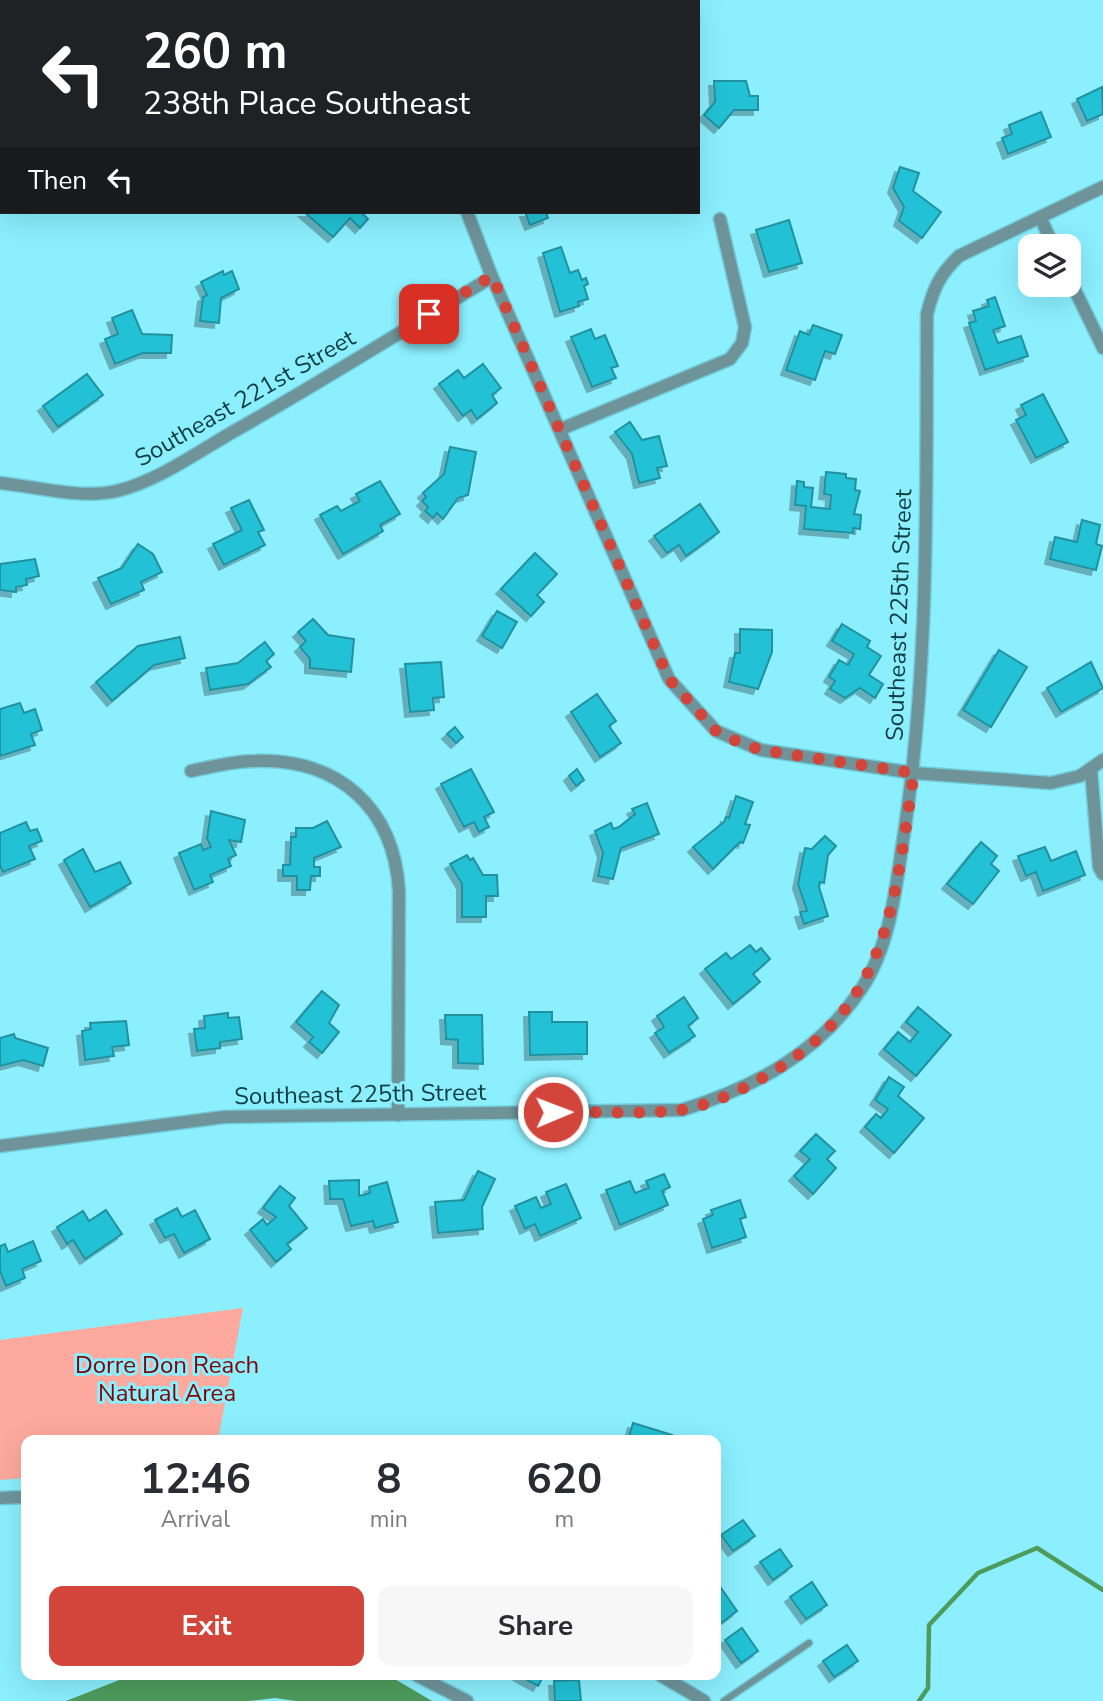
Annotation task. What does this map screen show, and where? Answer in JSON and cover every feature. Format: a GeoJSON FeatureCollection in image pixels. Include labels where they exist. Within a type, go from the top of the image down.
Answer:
{"type":"FeatureCollection","features":[{"type":"Feature","properties":{"kind":"street","name":"Southeast 225th Street"},"geometry":{"type":"LineString","coordinates":[[0,1146],[224,1117],[682,1110],[744,1089],[780,1069],[816,1041],[846,1008],[868,976],[892,912],[914,773],[925,541],[927,314],[933,289],[943,270],[959,256],[1103,187]]}},
{"type":"Feature","properties":{"kind":"street"},"geometry":{"type":"LineString","coordinates":[[468,214],[492,276],[669,679],[716,731],[761,750],[914,773],[1051,783],[1068,781],[1091,770],[1103,760]]}},
{"type":"Feature","properties":{"kind":"street"},"geometry":{"type":"LineString","coordinates":[[1040,217],[1048,234]]}},
{"type":"Feature","properties":{"kind":"street"},"geometry":{"type":"LineString","coordinates":[[561,429],[730,359],[742,343],[745,327],[720,219]]}},
{"type":"Feature","properties":{"kind":"street","name":"Southeast 221st Street"},"geometry":{"type":"LineString","coordinates":[[0,483],[82,493],[102,493],[129,487],[164,471],[274,409],[492,276]]}},
{"type":"Feature","properties":{"kind":"street"},"geometry":{"type":"LineString","coordinates":[[1078,297],[1103,348]]}},
{"type":"Feature","properties":{"kind":"street"},"geometry":{"type":"LineString","coordinates":[[191,771],[254,761],[304,768],[340,782],[370,804],[380,818],[397,863],[399,891],[398,1115]]}},
{"type":"Feature","properties":{"kind":"street"},"geometry":{"type":"LineString","coordinates":[[1091,770],[1100,867],[1103,874]]}},
{"type":"Feature","properties":{"kind":"street"},"geometry":{"type":"LineString","coordinates":[[0,1498],[21,1497]]}},
{"type":"Feature","properties":{"kind":"street"},"geometry":{"type":"LineString","coordinates":[[426,1680],[467,1701]]}},
{"type":"Feature","properties":{"kind":"street"},"geometry":{"type":"LineString","coordinates":[[668,1680],[704,1701]]}},
{"type":"Feature","properties":{"kind":"lane"},"geometry":{"type":"LineString","coordinates":[[724,1701],[809,1643]]}},
{"type":"Feature","properties":{"kind":"green space","name":"Dorre Don Reach Natural Area"},"geometry":{"type":"Polygon","coordinates":[[[243,1308],[219,1435],[21,1435],[21,1478],[0,1480],[0,1340],[243,1308]]]}},
{"type":"Feature","properties":{"kind":"shaded area"},"geometry":{"type":"Polygon","coordinates":[[[119,1680],[396,1680],[432,1701],[296,1701],[275,1698],[249,1701],[66,1701],[119,1680]]]}},
{"type":"Feature","properties":{"kind":"building"},"geometry":{"type":"Polygon","coordinates":[[[714,81],[746,81],[750,96],[758,96],[758,110],[734,110],[719,128],[704,115],[715,102],[714,81]]]}},
{"type":"Feature","properties":{"kind":"building"},"geometry":{"type":"Polygon","coordinates":[[[1102,87],[1103,114],[1087,121],[1077,99],[1102,87]]]}},
{"type":"Feature","properties":{"kind":"building"},"geometry":{"type":"Polygon","coordinates":[[[1041,112],[1051,137],[1008,154],[1002,138],[1012,134],[1009,125],[1041,112]]]}},
{"type":"Feature","properties":{"kind":"building"},"geometry":{"type":"Polygon","coordinates":[[[900,167],[919,173],[913,191],[941,212],[922,238],[899,221],[904,207],[893,188],[900,167]]]}},
{"type":"Feature","properties":{"kind":"building"},"geometry":{"type":"Polygon","coordinates":[[[306,214],[363,214],[368,219],[360,228],[350,218],[333,237],[306,214]]]}},
{"type":"Feature","properties":{"kind":"building"},"geometry":{"type":"Polygon","coordinates":[[[526,214],[547,214],[548,218],[530,225],[526,214]]]}},
{"type":"Feature","properties":{"kind":"building"},"geometry":{"type":"Polygon","coordinates":[[[789,220],[802,263],[769,272],[756,230],[789,220]]]}},
{"type":"Feature","properties":{"kind":"building"},"geometry":{"type":"Polygon","coordinates":[[[561,247],[570,273],[578,270],[582,280],[586,278],[588,284],[584,286],[588,299],[578,302],[579,306],[560,312],[543,253],[561,247]]]}},
{"type":"Feature","properties":{"kind":"building"},"geometry":{"type":"Polygon","coordinates":[[[223,271],[224,275],[232,271],[239,289],[221,298],[219,323],[200,321],[203,297],[207,295],[201,282],[223,271]]]}},
{"type":"Feature","properties":{"kind":"building"},"geometry":{"type":"Polygon","coordinates":[[[995,297],[1005,326],[993,330],[998,343],[1021,336],[1028,356],[985,370],[969,323],[976,321],[973,311],[989,306],[987,300],[995,297]]]}},
{"type":"Feature","properties":{"kind":"building"},"geometry":{"type":"Polygon","coordinates":[[[132,310],[142,334],[172,335],[171,353],[143,353],[115,364],[105,339],[118,334],[112,318],[132,310]]]}},
{"type":"Feature","properties":{"kind":"building"},"geometry":{"type":"Polygon","coordinates":[[[813,325],[842,335],[835,354],[825,351],[815,380],[786,370],[800,331],[809,335],[813,325]]]}},
{"type":"Feature","properties":{"kind":"building"},"geometry":{"type":"Polygon","coordinates":[[[591,329],[595,339],[605,335],[618,366],[611,368],[616,378],[592,387],[571,337],[591,329]]]}},
{"type":"Feature","properties":{"kind":"building"},"geometry":{"type":"Polygon","coordinates":[[[483,364],[501,388],[492,395],[497,403],[477,419],[471,410],[463,416],[439,384],[458,370],[464,378],[483,364]]]}},
{"type":"Feature","properties":{"kind":"building"},"geometry":{"type":"Polygon","coordinates":[[[87,374],[103,395],[58,427],[43,406],[87,374]]]}},
{"type":"Feature","properties":{"kind":"building"},"geometry":{"type":"Polygon","coordinates":[[[1043,394],[1068,442],[1036,458],[1016,420],[1026,415],[1021,405],[1043,394]]]}},
{"type":"Feature","properties":{"kind":"building"},"geometry":{"type":"Polygon","coordinates":[[[630,422],[642,440],[659,436],[667,466],[657,468],[660,478],[639,483],[632,454],[615,432],[630,422]]]}},
{"type":"Feature","properties":{"kind":"building"},"geometry":{"type":"Polygon","coordinates":[[[450,447],[476,452],[468,495],[458,498],[443,519],[437,513],[433,518],[425,511],[428,507],[422,501],[426,497],[423,493],[444,474],[450,447]]]}},
{"type":"Feature","properties":{"kind":"building"},"geometry":{"type":"Polygon","coordinates":[[[826,472],[846,474],[846,478],[856,479],[855,490],[860,491],[854,514],[861,515],[860,529],[853,528],[853,533],[804,529],[806,506],[795,505],[797,481],[804,482],[804,487],[813,488],[811,507],[830,509],[831,495],[824,494],[826,472]]]}},
{"type":"Feature","properties":{"kind":"building"},"geometry":{"type":"Polygon","coordinates":[[[380,481],[400,514],[380,525],[383,531],[343,554],[320,515],[337,506],[341,511],[360,501],[356,494],[380,481]]]}},
{"type":"Feature","properties":{"kind":"building"},"geometry":{"type":"Polygon","coordinates":[[[249,500],[264,530],[258,532],[265,545],[224,565],[213,544],[242,530],[231,508],[249,500]]]}},
{"type":"Feature","properties":{"kind":"building"},"geometry":{"type":"Polygon","coordinates":[[[700,504],[719,532],[686,556],[679,545],[667,553],[654,536],[700,504]]]}},
{"type":"Feature","properties":{"kind":"building"},"geometry":{"type":"Polygon","coordinates":[[[1082,520],[1100,525],[1096,544],[1102,546],[1096,570],[1050,559],[1055,537],[1077,542],[1082,520]]]}},
{"type":"Feature","properties":{"kind":"building"},"geometry":{"type":"Polygon","coordinates":[[[138,544],[153,554],[162,572],[141,582],[144,590],[111,604],[98,578],[122,568],[138,544]]]}},
{"type":"Feature","properties":{"kind":"building"},"geometry":{"type":"Polygon","coordinates":[[[535,553],[557,574],[537,595],[544,602],[531,616],[501,589],[535,553]]]}},
{"type":"Feature","properties":{"kind":"building"},"geometry":{"type":"Polygon","coordinates":[[[35,559],[39,576],[26,579],[27,585],[16,587],[16,592],[0,590],[0,564],[35,559]]]}},
{"type":"Feature","properties":{"kind":"building"},"geometry":{"type":"Polygon","coordinates":[[[497,611],[517,622],[502,648],[482,636],[497,611]]]}},
{"type":"Feature","properties":{"kind":"building"},"geometry":{"type":"Polygon","coordinates":[[[313,619],[328,635],[354,639],[351,672],[310,668],[310,659],[300,647],[306,641],[298,632],[313,619]]]}},
{"type":"Feature","properties":{"kind":"building"},"geometry":{"type":"Polygon","coordinates":[[[842,624],[870,641],[867,647],[881,656],[869,675],[883,684],[875,698],[860,688],[845,698],[830,689],[835,681],[829,677],[839,660],[848,665],[854,654],[832,641],[842,624]]]}},
{"type":"Feature","properties":{"kind":"building"},"geometry":{"type":"Polygon","coordinates":[[[740,629],[772,630],[772,652],[758,689],[729,682],[735,653],[740,653],[740,629]]]}},
{"type":"Feature","properties":{"kind":"building"},"geometry":{"type":"Polygon","coordinates":[[[180,637],[185,658],[154,665],[112,701],[96,682],[138,646],[180,637]]]}},
{"type":"Feature","properties":{"kind":"building"},"geometry":{"type":"Polygon","coordinates":[[[265,642],[274,654],[266,661],[271,667],[248,684],[210,690],[206,668],[238,663],[265,642]]]}},
{"type":"Feature","properties":{"kind":"building"},"geometry":{"type":"Polygon","coordinates":[[[999,650],[1027,667],[991,727],[963,710],[999,650]]]}},
{"type":"Feature","properties":{"kind":"building"},"geometry":{"type":"Polygon","coordinates":[[[441,662],[444,697],[433,698],[434,710],[410,712],[405,664],[441,662]]]}},
{"type":"Feature","properties":{"kind":"building"},"geometry":{"type":"Polygon","coordinates":[[[1091,662],[1103,688],[1061,712],[1047,688],[1091,662]]]}},
{"type":"Feature","properties":{"kind":"building"},"geometry":{"type":"Polygon","coordinates":[[[597,694],[616,721],[609,726],[621,743],[600,757],[571,712],[597,694]]]}},
{"type":"Feature","properties":{"kind":"building"},"geometry":{"type":"Polygon","coordinates":[[[20,703],[24,713],[35,709],[42,730],[31,734],[35,745],[0,756],[0,709],[20,703]]]}},
{"type":"Feature","properties":{"kind":"building"},"geometry":{"type":"Polygon","coordinates":[[[455,727],[463,737],[456,743],[447,734],[455,727]]]}},
{"type":"Feature","properties":{"kind":"building"},"geometry":{"type":"Polygon","coordinates":[[[471,769],[494,812],[484,817],[489,827],[479,832],[474,822],[464,827],[441,784],[471,769]]]}},
{"type":"Feature","properties":{"kind":"building"},"geometry":{"type":"Polygon","coordinates":[[[577,769],[584,780],[576,786],[569,776],[577,769]]]}},
{"type":"Feature","properties":{"kind":"building"},"geometry":{"type":"Polygon","coordinates":[[[736,796],[753,802],[745,824],[750,825],[743,843],[740,842],[713,869],[693,847],[724,822],[726,817],[729,818],[736,796]]]}},
{"type":"Feature","properties":{"kind":"building"},"geometry":{"type":"Polygon","coordinates":[[[647,803],[659,834],[621,848],[613,879],[598,876],[603,853],[595,831],[611,823],[613,829],[619,827],[635,814],[632,809],[647,803]]]}},
{"type":"Feature","properties":{"kind":"building"},"geometry":{"type":"Polygon","coordinates":[[[211,811],[245,820],[241,842],[229,840],[236,855],[228,859],[231,866],[210,875],[213,882],[194,890],[179,853],[201,844],[203,850],[211,847],[207,838],[211,811]]]}},
{"type":"Feature","properties":{"kind":"building"},"geometry":{"type":"Polygon","coordinates":[[[327,821],[341,847],[314,858],[314,867],[320,867],[320,876],[311,876],[310,890],[297,890],[297,876],[283,876],[283,865],[290,865],[291,837],[296,837],[296,828],[313,828],[327,821]]]}},
{"type":"Feature","properties":{"kind":"building"},"geometry":{"type":"Polygon","coordinates":[[[26,822],[30,831],[37,829],[42,841],[29,846],[35,859],[3,872],[0,865],[0,833],[26,822]]]}},
{"type":"Feature","properties":{"kind":"building"},"geometry":{"type":"Polygon","coordinates":[[[825,836],[836,846],[828,855],[824,883],[820,882],[819,887],[828,916],[804,924],[800,912],[807,911],[798,884],[805,848],[812,849],[825,836]]]}},
{"type":"Feature","properties":{"kind":"building"},"geometry":{"type":"Polygon","coordinates":[[[981,842],[997,856],[991,864],[999,871],[973,904],[947,884],[981,842]]]}},
{"type":"Feature","properties":{"kind":"building"},"geometry":{"type":"Polygon","coordinates":[[[1045,847],[1051,861],[1076,851],[1085,875],[1043,891],[1036,872],[1026,876],[1018,856],[1045,847]]]}},
{"type":"Feature","properties":{"kind":"building"},"geometry":{"type":"Polygon","coordinates":[[[83,849],[95,872],[120,862],[131,883],[90,907],[64,860],[83,849]]]}},
{"type":"Feature","properties":{"kind":"building"},"geometry":{"type":"Polygon","coordinates":[[[467,855],[470,860],[473,858],[483,875],[497,875],[498,896],[486,896],[486,917],[462,917],[462,884],[450,864],[467,855]]]}},
{"type":"Feature","properties":{"kind":"building"},"geometry":{"type":"Polygon","coordinates":[[[750,945],[756,952],[761,948],[770,959],[753,974],[760,982],[733,1004],[705,969],[726,953],[731,959],[750,945]]]}},
{"type":"Feature","properties":{"kind":"building"},"geometry":{"type":"Polygon","coordinates":[[[322,991],[339,1005],[329,1023],[339,1032],[322,1053],[309,1042],[313,1037],[296,1022],[322,991]]]}},
{"type":"Feature","properties":{"kind":"building"},"geometry":{"type":"Polygon","coordinates":[[[684,997],[698,1018],[688,1026],[695,1036],[669,1053],[655,1033],[664,1027],[657,1016],[684,997]]]}},
{"type":"Feature","properties":{"kind":"building"},"geometry":{"type":"Polygon","coordinates":[[[918,1007],[951,1035],[916,1076],[884,1049],[898,1032],[910,1042],[918,1032],[906,1022],[918,1007]]]}},
{"type":"Feature","properties":{"kind":"building"},"geometry":{"type":"Polygon","coordinates":[[[529,1012],[552,1012],[552,1022],[587,1022],[587,1054],[530,1055],[529,1012]]]}},
{"type":"Feature","properties":{"kind":"building"},"geometry":{"type":"Polygon","coordinates":[[[228,1013],[228,1018],[239,1017],[242,1039],[220,1042],[220,1048],[197,1051],[194,1029],[205,1028],[204,1016],[228,1013]]]}},
{"type":"Feature","properties":{"kind":"building"},"geometry":{"type":"Polygon","coordinates":[[[445,1015],[482,1015],[483,1064],[458,1063],[458,1040],[446,1039],[445,1015]]]}},
{"type":"Feature","properties":{"kind":"building"},"geometry":{"type":"Polygon","coordinates":[[[126,1021],[129,1045],[112,1047],[114,1056],[85,1060],[82,1031],[91,1029],[90,1023],[126,1021]]]}},
{"type":"Feature","properties":{"kind":"building"},"geometry":{"type":"Polygon","coordinates":[[[14,1034],[15,1038],[48,1048],[43,1066],[23,1060],[0,1066],[0,1038],[14,1034]]]}},
{"type":"Feature","properties":{"kind":"building"},"geometry":{"type":"Polygon","coordinates":[[[889,1077],[904,1087],[898,1096],[924,1118],[894,1153],[865,1127],[876,1114],[881,1118],[888,1109],[875,1100],[889,1077]]]}},
{"type":"Feature","properties":{"kind":"building"},"geometry":{"type":"Polygon","coordinates":[[[816,1134],[835,1151],[827,1159],[836,1168],[813,1194],[794,1176],[810,1159],[800,1151],[816,1134]]]}},
{"type":"Feature","properties":{"kind":"building"},"geometry":{"type":"Polygon","coordinates":[[[478,1171],[495,1179],[482,1207],[483,1229],[438,1233],[435,1202],[464,1200],[478,1171]]]}},
{"type":"Feature","properties":{"kind":"building"},"geometry":{"type":"Polygon","coordinates":[[[664,1174],[670,1187],[662,1191],[668,1205],[620,1225],[606,1190],[630,1181],[635,1193],[649,1188],[646,1181],[664,1174]]]}},
{"type":"Feature","properties":{"kind":"building"},"geometry":{"type":"Polygon","coordinates":[[[359,1180],[359,1196],[370,1193],[369,1187],[387,1182],[398,1222],[375,1228],[373,1221],[351,1226],[343,1199],[330,1199],[329,1181],[359,1180]]]}},
{"type":"Feature","properties":{"kind":"building"},"geometry":{"type":"Polygon","coordinates":[[[566,1184],[581,1218],[540,1236],[535,1224],[525,1229],[515,1206],[536,1197],[541,1208],[551,1204],[546,1192],[566,1184]]]}},
{"type":"Feature","properties":{"kind":"building"},"geometry":{"type":"Polygon","coordinates":[[[280,1186],[295,1198],[289,1206],[307,1228],[287,1244],[291,1249],[276,1262],[250,1230],[263,1219],[267,1225],[276,1217],[263,1208],[280,1186]]]}},
{"type":"Feature","properties":{"kind":"building"},"geometry":{"type":"Polygon","coordinates":[[[740,1200],[746,1217],[740,1219],[746,1237],[712,1248],[703,1219],[713,1215],[711,1210],[740,1200]]]}},
{"type":"Feature","properties":{"kind":"building"},"geometry":{"type":"Polygon","coordinates":[[[177,1208],[182,1217],[195,1210],[210,1239],[184,1253],[174,1234],[165,1238],[155,1220],[177,1208]]]}},
{"type":"Feature","properties":{"kind":"building"},"geometry":{"type":"Polygon","coordinates":[[[106,1210],[122,1234],[85,1259],[73,1240],[67,1244],[57,1227],[83,1211],[89,1221],[106,1210]]]}},
{"type":"Feature","properties":{"kind":"building"},"geometry":{"type":"Polygon","coordinates":[[[33,1241],[41,1261],[22,1269],[25,1278],[6,1286],[0,1271],[0,1246],[5,1244],[8,1252],[33,1241]]]}},
{"type":"Feature","properties":{"kind":"building"},"geometry":{"type":"Polygon","coordinates":[[[633,1423],[672,1435],[629,1435],[633,1423]]]}},
{"type":"Feature","properties":{"kind":"building"},"geometry":{"type":"Polygon","coordinates":[[[743,1520],[755,1536],[733,1551],[721,1535],[743,1520]]]}},
{"type":"Feature","properties":{"kind":"building"},"geometry":{"type":"Polygon","coordinates":[[[780,1549],[792,1566],[773,1580],[760,1562],[780,1549]]]}},
{"type":"Feature","properties":{"kind":"building"},"geometry":{"type":"Polygon","coordinates":[[[812,1582],[827,1605],[806,1619],[790,1597],[812,1582]]]}},
{"type":"Feature","properties":{"kind":"building"},"geometry":{"type":"Polygon","coordinates":[[[721,1588],[737,1611],[721,1623],[721,1588]]]}},
{"type":"Feature","properties":{"kind":"building"},"geometry":{"type":"Polygon","coordinates":[[[742,1628],[758,1651],[741,1663],[725,1640],[742,1628]]]}},
{"type":"Feature","properties":{"kind":"building"},"geometry":{"type":"Polygon","coordinates":[[[847,1645],[858,1661],[834,1677],[823,1661],[847,1645]]]}},
{"type":"Feature","properties":{"kind":"building"},"geometry":{"type":"Polygon","coordinates":[[[527,1680],[541,1680],[538,1686],[527,1680]]]}},
{"type":"Feature","properties":{"kind":"building"},"geometry":{"type":"Polygon","coordinates":[[[579,1680],[581,1701],[555,1701],[554,1681],[579,1680]]]}},
{"type":"Feature","properties":{"kind":"waterway"},"geometry":{"type":"LineString","coordinates":[[919,1701],[928,1688],[929,1625],[978,1573],[1037,1548],[1103,1590]]}},
{"type":"Feature","properties":{"kind":"route"},"geometry":{"type":"LineString","coordinates":[[429,314],[492,276],[669,679],[692,708],[716,731],[761,750],[914,773],[892,912],[878,954],[863,987],[816,1041],[780,1069],[744,1089],[682,1110],[553,1112]]}}]}
